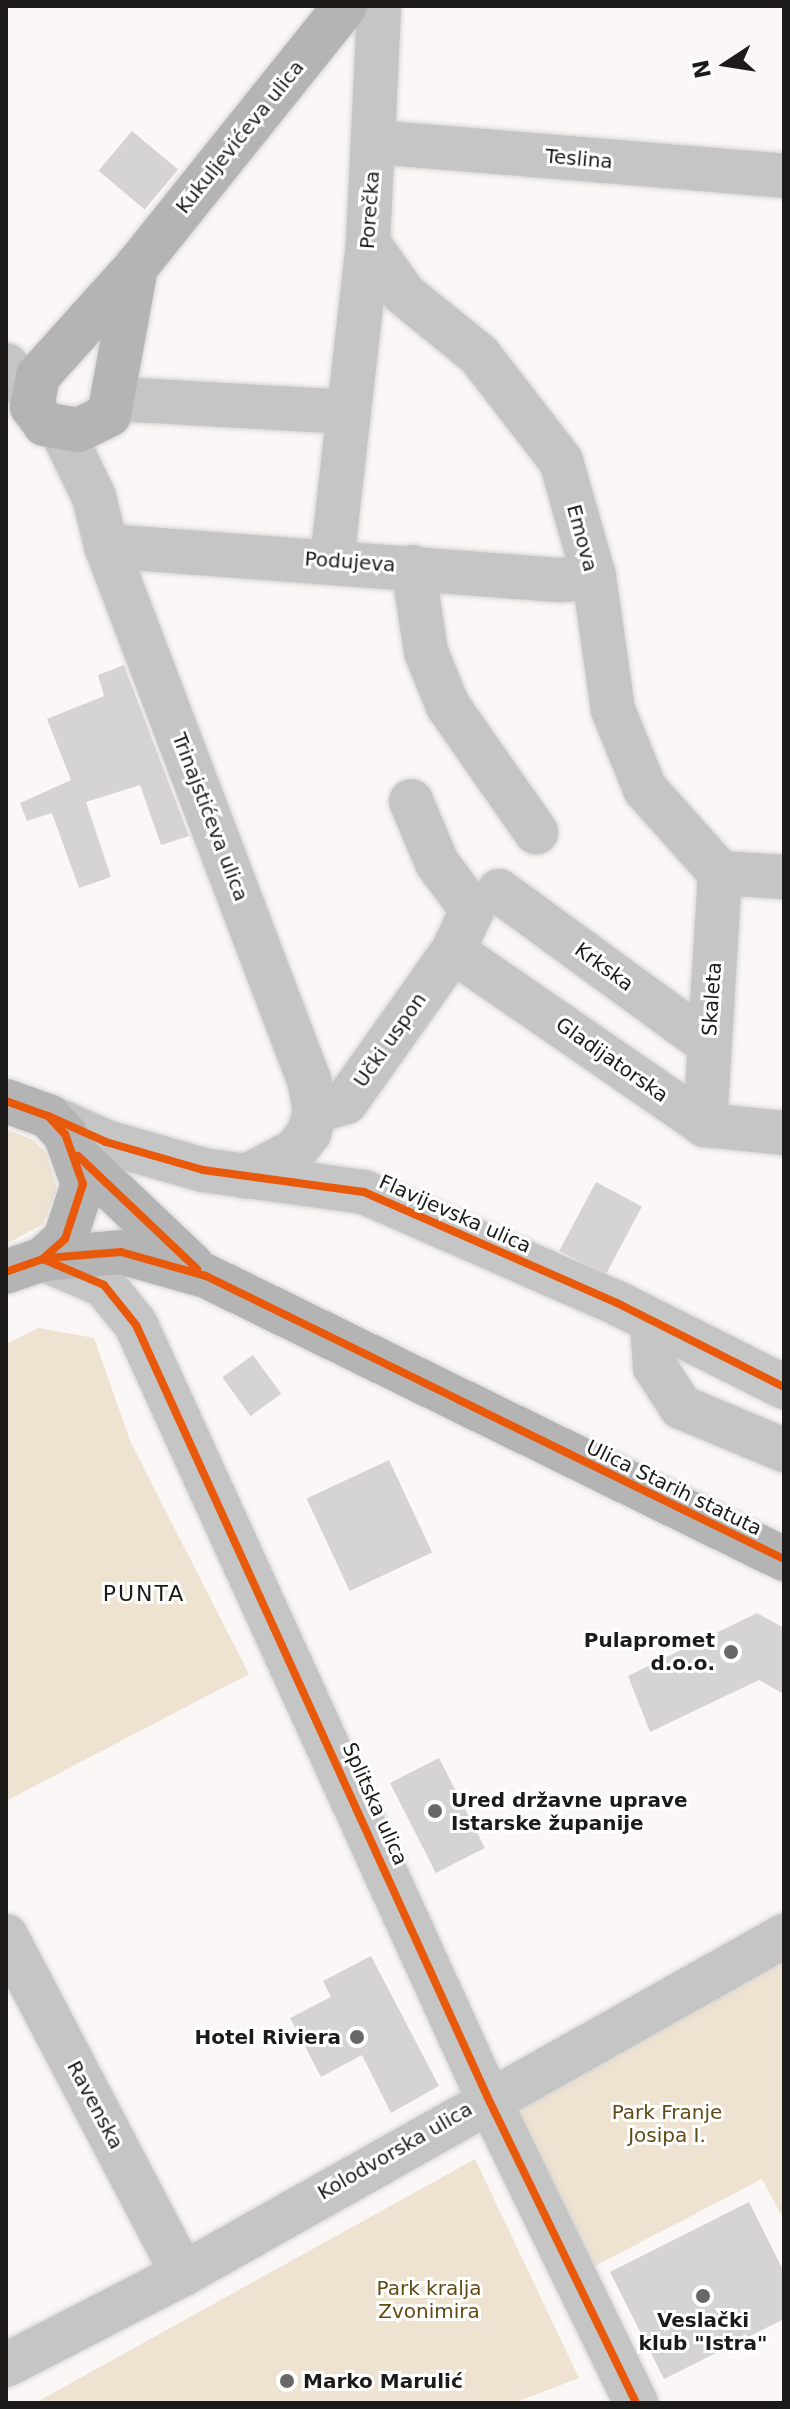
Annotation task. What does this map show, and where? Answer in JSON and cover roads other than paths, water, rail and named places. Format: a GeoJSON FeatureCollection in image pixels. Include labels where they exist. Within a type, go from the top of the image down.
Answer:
{"type":"FeatureCollection","features":[{"type":"Feature","properties":{"kind":"main road","name":"Kukuljevićeva ulica"},"geometry":{"type":"LineString","coordinates":[[62,431],[45,424],[18,379],[38,376],[136,267],[345,6]]}},
{"type":"Feature","properties":{"kind":"main road"},"geometry":{"type":"LineString","coordinates":[[62,431],[93,426],[117,399],[136,267]]}},
{"type":"Feature","properties":{"kind":"main road"},"geometry":{"type":"LineString","coordinates":[[17,1104],[77,1156],[141,1222],[206,1276]]}},
{"type":"Feature","properties":{"kind":"main road"},"geometry":{"type":"LineString","coordinates":[[25,1266],[65,1239],[78,1213],[83,1184],[77,1156]]}},
{"type":"Feature","properties":{"kind":"main road"},"geometry":{"type":"LineString","coordinates":[[25,1266],[121,1252],[206,1276]]}},
{"type":"Feature","properties":{"kind":"main road","name":"Ulica Starih statuta"},"geometry":{"type":"LineString","coordinates":[[206,1276],[784,1559]]}},
{"type":"Feature","properties":{"kind":"street","name":"Porečka"},"geometry":{"type":"LineString","coordinates":[[332,560],[368,243],[379,6]]}},
{"type":"Feature","properties":{"kind":"street","name":"Teslina"},"geometry":{"type":"LineString","coordinates":[[374,142],[784,176]]}},
{"type":"Feature","properties":{"kind":"street","name":"Emova"},"geometry":{"type":"LineString","coordinates":[[368,243],[404,294],[479,355],[561,461],[594,577],[613,710],[645,789],[720,873]]}},
{"type":"Feature","properties":{"kind":"street"},"geometry":{"type":"LineString","coordinates":[[117,399],[349,412]]}},
{"type":"Feature","properties":{"kind":"street","name":"Trinajstićeva ulica"},"geometry":{"type":"LineString","coordinates":[[62,431],[94,497],[106,546],[315,1111]]}},
{"type":"Feature","properties":{"kind":"street","name":"Podujeva"},"geometry":{"type":"LineString","coordinates":[[106,546],[594,577]]}},
{"type":"Feature","properties":{"kind":"street"},"geometry":{"type":"LineString","coordinates":[[413,567],[426,652],[448,706],[536,832]]}},
{"type":"Feature","properties":{"kind":"street","name":"Učki uspon"},"geometry":{"type":"LineString","coordinates":[[315,1111],[346,1102],[453,951],[472,910],[437,863],[411,801]]}},
{"type":"Feature","properties":{"kind":"street"},"geometry":{"type":"LineString","coordinates":[[720,873],[784,877]]}},
{"type":"Feature","properties":{"kind":"street","name":"Skaleta"},"geometry":{"type":"LineString","coordinates":[[705,1125],[720,873]]}},
{"type":"Feature","properties":{"kind":"street","name":"Krkska"},"geometry":{"type":"LineString","coordinates":[[499,891],[709,1044]]}},
{"type":"Feature","properties":{"kind":"street","name":"Gladijatorska"},"geometry":{"type":"LineString","coordinates":[[453,951],[705,1125],[784,1133]]}},
{"type":"Feature","properties":{"kind":"street","name":"Flavijevska ulica"},"geometry":{"type":"LineString","coordinates":[[17,1104],[148,1155],[245,1177],[364,1192],[652,1321],[784,1387]]}},
{"type":"Feature","properties":{"kind":"street"},"geometry":{"type":"LineString","coordinates":[[245,1177],[295,1151],[315,1111]]}},
{"type":"Feature","properties":{"kind":"street","name":"Splitska ulica"},"geometry":{"type":"LineString","coordinates":[[25,1266],[104,1285],[136,1325],[488,2098],[636,2403]]}},
{"type":"Feature","properties":{"kind":"street"},"geometry":{"type":"LineString","coordinates":[[652,1321],[655,1367],[681,1407],[784,1450]]}},
{"type":"Feature","properties":{"kind":"street","name":"Ravenska"},"geometry":{"type":"LineString","coordinates":[[6,1936],[183,2274]]}},
{"type":"Feature","properties":{"kind":"street","name":"Kolodvorska ulica"},"geometry":{"type":"LineString","coordinates":[[6,2365],[183,2274],[488,2098],[784,1936]]}},
{"type":"Feature","properties":{"kind":"place","name":"Pulapromet d.o.o."},"geometry":{"type":"Point","coordinates":[731,1652]}},
{"type":"Feature","properties":{"kind":"place","name":"Ured državne uprave Istarske županije"},"geometry":{"type":"Point","coordinates":[435,1811]}},
{"type":"Feature","properties":{"kind":"place","name":"Hotel Riviera"},"geometry":{"type":"Point","coordinates":[357,2037]}},
{"type":"Feature","properties":{"kind":"place","name":"Veslački klub \"Istra\""},"geometry":{"type":"Point","coordinates":[703,2296]}},
{"type":"Feature","properties":{"kind":"place","name":"Marko Marulić"},"geometry":{"type":"Point","coordinates":[287,2381]}},
{"type":"Feature","properties":{"kind":"district","name":"PUNTA"},"geometry":{"type":"Point","coordinates":[144,1594]}},
{"type":"Feature","properties":{"kind":"park label","name":"Park Franje Josipa I."},"geometry":{"type":"Point","coordinates":[667,2124]}},
{"type":"Feature","properties":{"kind":"park label","name":"Park kralja Zvonimira"},"geometry":{"type":"Point","coordinates":[429,2300]}}]}
